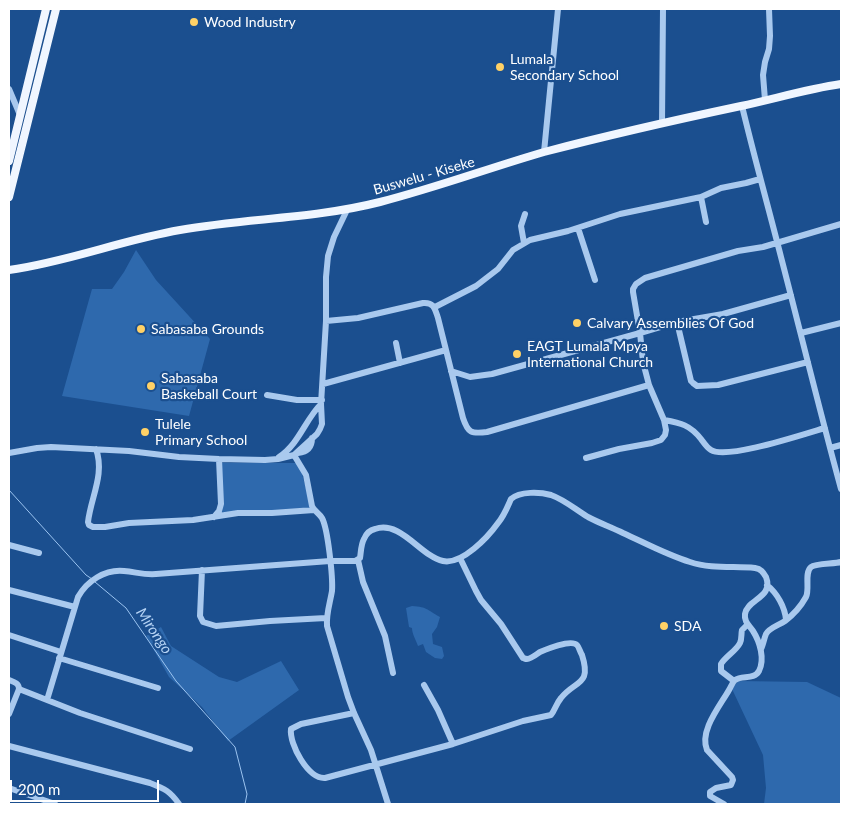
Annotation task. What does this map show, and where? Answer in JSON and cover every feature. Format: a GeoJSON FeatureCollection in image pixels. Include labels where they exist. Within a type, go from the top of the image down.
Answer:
{"type":"FeatureCollection","features":[{"type":"Feature","properties":{"kind":"main road"},"geometry":{"type":"LineString","coordinates":[[9,160],[46,9]]}},
{"type":"Feature","properties":{"kind":"main road"},"geometry":{"type":"LineString","coordinates":[[9,197],[56,9]]}},
{"type":"Feature","properties":{"kind":"main road","name":"Buswelu - Kiseke"},"geometry":{"type":"LineString","coordinates":[[9,270],[179,230],[347,210],[415,193],[544,152],[662,123],[841,84]]}},
{"type":"Feature","properties":{"kind":"street"},"geometry":{"type":"LineString","coordinates":[[544,152],[558,9]]}},
{"type":"Feature","properties":{"kind":"street"},"geometry":{"type":"LineString","coordinates":[[662,123],[663,9]]}},
{"type":"Feature","properties":{"kind":"street"},"geometry":{"type":"LineString","coordinates":[[765,100],[763,75],[770,36],[769,9]]}},
{"type":"Feature","properties":{"kind":"street"},"geometry":{"type":"LineString","coordinates":[[9,88],[20,115]]}},
{"type":"Feature","properties":{"kind":"street"},"geometry":{"type":"LineString","coordinates":[[742,106],[841,489]]}},
{"type":"Feature","properties":{"kind":"street"},"geometry":{"type":"LineString","coordinates":[[435,307],[476,286],[498,269],[513,250],[524,243],[620,214],[701,197],[724,187],[760,179]]}},
{"type":"Feature","properties":{"kind":"street"},"geometry":{"type":"LineString","coordinates":[[701,197],[706,222]]}},
{"type":"Feature","properties":{"kind":"street"},"geometry":{"type":"LineString","coordinates":[[9,453],[51,447],[130,451],[179,457],[219,459],[278,459],[295,454],[312,438],[322,424],[328,256],[334,237],[347,210]]}},
{"type":"Feature","properties":{"kind":"street"},"geometry":{"type":"LineString","coordinates":[[524,243],[521,226],[525,214]]}},
{"type":"Feature","properties":{"kind":"street"},"geometry":{"type":"LineString","coordinates":[[586,458],[661,440],[665,435],[664,420],[649,385],[643,362],[633,289],[640,281],[659,274],[841,224]]}},
{"type":"Feature","properties":{"kind":"street"},"geometry":{"type":"LineString","coordinates":[[578,228],[595,280]]}},
{"type":"Feature","properties":{"kind":"street"},"geometry":{"type":"LineString","coordinates":[[451,371],[470,377],[485,375],[676,322],[731,312],[791,295]]}},
{"type":"Feature","properties":{"kind":"street"},"geometry":{"type":"LineString","coordinates":[[326,321],[358,318],[425,302],[435,307],[463,418],[467,429],[473,433],[487,432],[649,385]]}},
{"type":"Feature","properties":{"kind":"street"},"geometry":{"type":"LineString","coordinates":[[676,322],[691,381],[698,386],[718,385],[808,362]]}},
{"type":"Feature","properties":{"kind":"street"},"geometry":{"type":"LineString","coordinates":[[801,333],[841,323]]}},
{"type":"Feature","properties":{"kind":"street"},"geometry":{"type":"LineString","coordinates":[[396,343],[400,362]]}},
{"type":"Feature","properties":{"kind":"street"},"geometry":{"type":"LineString","coordinates":[[323,384],[446,350]]}},
{"type":"Feature","properties":{"kind":"street"},"geometry":{"type":"LineString","coordinates":[[267,395],[322,402]]}},
{"type":"Feature","properties":{"kind":"street"},"geometry":{"type":"LineString","coordinates":[[278,459],[285,454],[302,433],[322,402]]}},
{"type":"Feature","properties":{"kind":"street"},"geometry":{"type":"LineString","coordinates":[[664,420],[688,426],[712,452],[721,453],[741,451],[824,428]]}},
{"type":"Feature","properties":{"kind":"street"},"geometry":{"type":"LineString","coordinates":[[830,448],[841,445]]}},
{"type":"Feature","properties":{"kind":"street"},"geometry":{"type":"LineString","coordinates":[[96,449],[99,460],[99,475],[88,522],[93,527],[185,520],[238,513],[314,510]]}},
{"type":"Feature","properties":{"kind":"street"},"geometry":{"type":"LineString","coordinates":[[295,454],[306,475],[312,506],[324,522],[332,590],[326,618],[329,634],[354,713],[371,750],[388,804]]}},
{"type":"Feature","properties":{"kind":"street"},"geometry":{"type":"LineString","coordinates":[[214,517],[219,512],[221,504],[219,459]]}},
{"type":"Feature","properties":{"kind":"street"},"geometry":{"type":"LineString","coordinates":[[394,673],[385,636],[363,582],[358,560],[363,539],[372,529],[382,527],[400,534],[439,560],[449,561],[460,558],[478,546],[494,530],[511,499],[517,495],[546,494],[561,500],[594,520],[691,562],[709,566],[761,569],[768,585],[774,590],[780,602],[786,620]]}},
{"type":"Feature","properties":{"kind":"street"},"geometry":{"type":"LineString","coordinates":[[9,545],[39,553]]}},
{"type":"Feature","properties":{"kind":"street"},"geometry":{"type":"LineString","coordinates":[[354,713],[301,724],[293,727],[290,731],[295,750],[319,779],[453,744],[523,721],[552,715],[560,700],[583,680],[586,669],[578,648],[573,642],[543,651],[528,659],[523,658],[501,624],[481,600],[460,558]]}},
{"type":"Feature","properties":{"kind":"street"},"geometry":{"type":"LineString","coordinates":[[47,700],[75,607],[82,590],[93,580],[115,571],[148,575],[358,560]]}},
{"type":"Feature","properties":{"kind":"street"},"geometry":{"type":"LineString","coordinates":[[724,804],[710,796],[710,792],[716,788],[731,785],[733,780],[706,746],[706,739],[713,716],[734,681],[751,677],[758,673],[761,650],[766,634],[786,620],[805,598],[808,593],[807,573],[809,569],[816,565],[841,562]]}},
{"type":"Feature","properties":{"kind":"street"},"geometry":{"type":"LineString","coordinates":[[202,570],[200,616],[203,622],[216,626],[225,626],[263,621],[326,618]]}},
{"type":"Feature","properties":{"kind":"street"},"geometry":{"type":"LineString","coordinates":[[761,650],[747,625],[745,612],[765,593],[768,585]]}},
{"type":"Feature","properties":{"kind":"street"},"geometry":{"type":"LineString","coordinates":[[9,590],[75,607]]}},
{"type":"Feature","properties":{"kind":"street"},"geometry":{"type":"LineString","coordinates":[[734,681],[721,671],[721,664],[739,645],[742,630],[747,625]]}},
{"type":"Feature","properties":{"kind":"street"},"geometry":{"type":"LineString","coordinates":[[9,635],[60,655],[158,688]]}},
{"type":"Feature","properties":{"kind":"street"},"geometry":{"type":"LineString","coordinates":[[9,680],[18,684],[19,689],[9,714]]}},
{"type":"Feature","properties":{"kind":"street"},"geometry":{"type":"LineString","coordinates":[[424,684],[453,744]]}},
{"type":"Feature","properties":{"kind":"street"},"geometry":{"type":"LineString","coordinates":[[19,689],[118,726],[190,749]]}},
{"type":"Feature","properties":{"kind":"street"},"geometry":{"type":"LineString","coordinates":[[9,746],[150,783],[166,790],[180,804]]}},
{"type":"Feature","properties":{"kind":"street"},"geometry":{"type":"LineString","coordinates":[[9,788],[55,804]]}},
{"type":"Feature","properties":{"kind":"shaded area","name":"Sabasaba Grounds"},"geometry":{"type":"Polygon","coordinates":[[[136,250],[156,280],[210,339],[189,416],[62,396],[92,289],[112,289],[136,250]]]}},
{"type":"Feature","properties":{"kind":"shaded area"},"geometry":{"type":"Polygon","coordinates":[[[219,463],[299,463],[312,510],[221,514],[219,463]]]}},
{"type":"Feature","properties":{"kind":"shaded area"},"geometry":{"type":"Polygon","coordinates":[[[412,606],[424,608],[440,617],[437,627],[432,634],[433,644],[442,647],[444,656],[442,659],[435,658],[426,652],[423,644],[418,646],[412,628],[409,627],[406,608],[412,606]]]}},
{"type":"Feature","properties":{"kind":"shaded area"},"geometry":{"type":"Polygon","coordinates":[[[161,627],[171,646],[219,677],[237,682],[281,661],[299,690],[228,741],[202,707],[169,677],[146,636],[161,627]]]}},
{"type":"Feature","properties":{"kind":"shaded area"},"geometry":{"type":"Polygon","coordinates":[[[738,681],[807,682],[841,698],[841,804],[764,804],[766,788],[763,755],[732,689],[738,681]]]}},
{"type":"Feature","properties":{"kind":"waterway","name":"Mirongo"},"geometry":{"type":"LineString","coordinates":[[9,490],[86,575],[92,579]]}},
{"type":"Feature","properties":{"kind":"waterway","name":"Mirongo"},"geometry":{"type":"LineString","coordinates":[[95,582],[126,608],[176,681],[235,747],[247,794],[245,804]]}},
{"type":"Feature","properties":{"kind":"place","name":"Wood Industry"},"geometry":{"type":"Point","coordinates":[194,22]}},
{"type":"Feature","properties":{"kind":"place","name":"Lumala Secondary School"},"geometry":{"type":"Point","coordinates":[500,67]}},
{"type":"Feature","properties":{"kind":"place","name":"Calvary Assemblies Of God"},"geometry":{"type":"Point","coordinates":[577,323]}},
{"type":"Feature","properties":{"kind":"place","name":"Sabasaba Grounds"},"geometry":{"type":"Point","coordinates":[141,329]}},
{"type":"Feature","properties":{"kind":"place","name":"EAGT Lumala Mpya International Church"},"geometry":{"type":"Point","coordinates":[517,354]}},
{"type":"Feature","properties":{"kind":"place","name":"Sabasaba Baskeball Court"},"geometry":{"type":"Point","coordinates":[151,386]}},
{"type":"Feature","properties":{"kind":"place","name":"Tulele Primary School"},"geometry":{"type":"Point","coordinates":[145,432]}},
{"type":"Feature","properties":{"kind":"place","name":"SDA"},"geometry":{"type":"Point","coordinates":[664,626]}}]}
